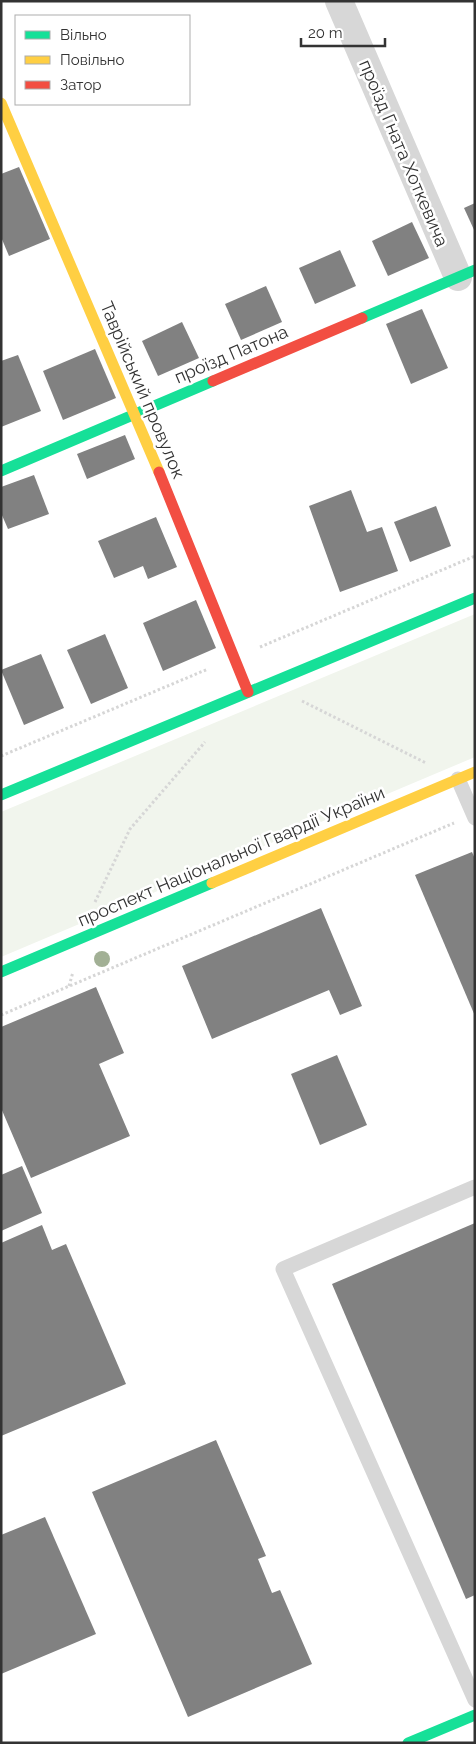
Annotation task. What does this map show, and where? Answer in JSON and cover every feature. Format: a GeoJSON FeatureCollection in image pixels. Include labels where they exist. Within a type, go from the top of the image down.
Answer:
{"type":"FeatureCollection","features":[{"type":"Feature","properties":{"kind":"street","name":"проїзд Гната Хоткевича"},"geometry":{"type":"LineString","coordinates":[[339,1],[466,273]]}},
{"type":"Feature","properties":{"kind":"street","name":"Таврійський провулок"},"geometry":{"type":"LineString","coordinates":[[1,103],[135,414],[248,692]]}},
{"type":"Feature","properties":{"kind":"street","name":"проїзд Патона"},"geometry":{"type":"LineString","coordinates":[[1,471],[466,273]]}},
{"type":"Feature","properties":{"kind":"street"},"geometry":{"type":"LineString","coordinates":[[1,795],[475,598]]}},
{"type":"Feature","properties":{"kind":"street","name":"проспект Національної Гвардії України"},"geometry":{"type":"LineString","coordinates":[[1,972],[475,772]]}},
{"type":"Feature","properties":{"kind":"street"},"geometry":{"type":"LineString","coordinates":[[408,1743],[475,1714]]}},
{"type":"Feature","properties":{"kind":"lane"},"geometry":{"type":"LineString","coordinates":[[458,779],[474,816]]}},
{"type":"Feature","properties":{"kind":"lane"},"geometry":{"type":"LineString","coordinates":[[475,1187],[283,1269],[475,1700]]}},
{"type":"Feature","properties":{"kind":"path"},"geometry":{"type":"LineString","coordinates":[[295,697],[458,779]]}},
{"type":"Feature","properties":{"kind":"path"},"geometry":{"type":"LineString","coordinates":[[69,986],[85,922],[130,829],[211,735]]}},
{"type":"Feature","properties":{"kind":"path"},"geometry":{"type":"LineString","coordinates":[[1,1015],[474,816]]}},
{"type":"Feature","properties":{"kind":"shaded area"},"geometry":{"type":"Polygon","coordinates":[[[475,614],[475,757],[1,957],[1,812],[475,614]]]}},
{"type":"Feature","properties":{"kind":"building"},"geometry":{"type":"Polygon","coordinates":[[[19,167],[50,239],[9,256],[1,237],[1,174],[19,167]]]}},
{"type":"Feature","properties":{"kind":"building"},"geometry":{"type":"Polygon","coordinates":[[[475,203],[475,232],[464,208],[475,203]]]}},
{"type":"Feature","properties":{"kind":"building"},"geometry":{"type":"Polygon","coordinates":[[[412,222],[429,258],[388,276],[372,241],[412,222]]]}},
{"type":"Feature","properties":{"kind":"building"},"geometry":{"type":"Polygon","coordinates":[[[340,250],[356,286],[315,304],[299,268],[340,250]]]}},
{"type":"Feature","properties":{"kind":"building"},"geometry":{"type":"Polygon","coordinates":[[[266,286],[282,322],[241,340],[225,304],[266,286]]]}},
{"type":"Feature","properties":{"kind":"building"},"geometry":{"type":"Polygon","coordinates":[[[422,309],[448,368],[411,384],[386,324],[422,309]]]}},
{"type":"Feature","properties":{"kind":"building"},"geometry":{"type":"Polygon","coordinates":[[[182,322],[199,358],[158,376],[142,341],[182,322]]]}},
{"type":"Feature","properties":{"kind":"building"},"geometry":{"type":"Polygon","coordinates":[[[95,349],[116,398],[63,420],[43,371],[95,349]]]}},
{"type":"Feature","properties":{"kind":"building"},"geometry":{"type":"Polygon","coordinates":[[[18,355],[41,411],[1,427],[1,361],[18,355]]]}},
{"type":"Feature","properties":{"kind":"building"},"geometry":{"type":"Polygon","coordinates":[[[125,435],[135,459],[87,479],[77,454],[125,435]]]}},
{"type":"Feature","properties":{"kind":"building"},"geometry":{"type":"Polygon","coordinates":[[[34,475],[49,514],[8,529],[1,513],[1,487],[34,475]]]}},
{"type":"Feature","properties":{"kind":"building"},"geometry":{"type":"Polygon","coordinates":[[[351,490],[367,532],[382,527],[398,571],[340,592],[309,506],[351,490]]]}},
{"type":"Feature","properties":{"kind":"building"},"geometry":{"type":"Polygon","coordinates":[[[436,506],[451,546],[410,562],[394,522],[436,506]]]}},
{"type":"Feature","properties":{"kind":"building"},"geometry":{"type":"Polygon","coordinates":[[[156,517],[177,567],[148,579],[143,566],[114,578],[98,541],[156,517]]]}},
{"type":"Feature","properties":{"kind":"building"},"geometry":{"type":"Polygon","coordinates":[[[196,600],[216,648],[163,671],[143,623],[196,600]]]}},
{"type":"Feature","properties":{"kind":"building"},"geometry":{"type":"Polygon","coordinates":[[[105,634],[128,688],[91,704],[67,650],[105,634]]]}},
{"type":"Feature","properties":{"kind":"building"},"geometry":{"type":"Polygon","coordinates":[[[41,654],[64,708],[24,725],[1,670],[41,654]]]}},
{"type":"Feature","properties":{"kind":"building"},"geometry":{"type":"Polygon","coordinates":[[[472,852],[475,859],[475,1016],[415,875],[472,852]]]}},
{"type":"Feature","properties":{"kind":"building"},"geometry":{"type":"Polygon","coordinates":[[[321,908],[362,1006],[340,1015],[329,990],[212,1039],[182,966],[321,908]]]}},
{"type":"Feature","properties":{"kind":"building"},"geometry":{"type":"Polygon","coordinates":[[[96,987],[124,1053],[99,1064],[130,1136],[31,1178],[1,1108],[1,1027],[96,987]]]}},
{"type":"Feature","properties":{"kind":"building"},"geometry":{"type":"Polygon","coordinates":[[[337,1055],[367,1125],[320,1145],[291,1074],[337,1055]]]}},
{"type":"Feature","properties":{"kind":"building"},"geometry":{"type":"Polygon","coordinates":[[[22,1166],[42,1213],[1,1231],[1,1175],[22,1166]]]}},
{"type":"Feature","properties":{"kind":"building"},"geometry":{"type":"Polygon","coordinates":[[[475,1223],[475,1595],[466,1599],[332,1284],[475,1223]]]}},
{"type":"Feature","properties":{"kind":"building"},"geometry":{"type":"Polygon","coordinates":[[[42,1225],[52,1250],[66,1244],[126,1384],[1,1436],[1,1243],[42,1225]]]}},
{"type":"Feature","properties":{"kind":"building"},"geometry":{"type":"Polygon","coordinates":[[[216,1440],[266,1556],[258,1559],[272,1593],[280,1590],[312,1664],[188,1717],[92,1492],[216,1440]]]}},
{"type":"Feature","properties":{"kind":"building"},"geometry":{"type":"Polygon","coordinates":[[[45,1517],[96,1634],[1,1674],[1,1535],[45,1517]]]}},
{"type":"Feature","properties":{"kind":"traffic: fast"},"geometry":{"type":"LineString","coordinates":[[362,318],[475,270]]}},
{"type":"Feature","properties":{"kind":"traffic: fast"},"geometry":{"type":"LineString","coordinates":[[1,471],[213,381]]}},
{"type":"Feature","properties":{"kind":"traffic: fast"},"geometry":{"type":"LineString","coordinates":[[1,795],[475,598]]}},
{"type":"Feature","properties":{"kind":"traffic: fast"},"geometry":{"type":"LineString","coordinates":[[1,972],[212,883]]}},
{"type":"Feature","properties":{"kind":"traffic: fast"},"geometry":{"type":"LineString","coordinates":[[408,1743],[475,1715]]}},
{"type":"Feature","properties":{"kind":"traffic: slow"},"geometry":{"type":"LineString","coordinates":[[1,103],[159,472]]}},
{"type":"Feature","properties":{"kind":"traffic: slow"},"geometry":{"type":"LineString","coordinates":[[212,883],[475,772]]}},
{"type":"Feature","properties":{"kind":"traffic: jam"},"geometry":{"type":"LineString","coordinates":[[213,381],[362,318]]}},
{"type":"Feature","properties":{"kind":"traffic: jam"},"geometry":{"type":"LineString","coordinates":[[159,472],[248,692]]}}]}
